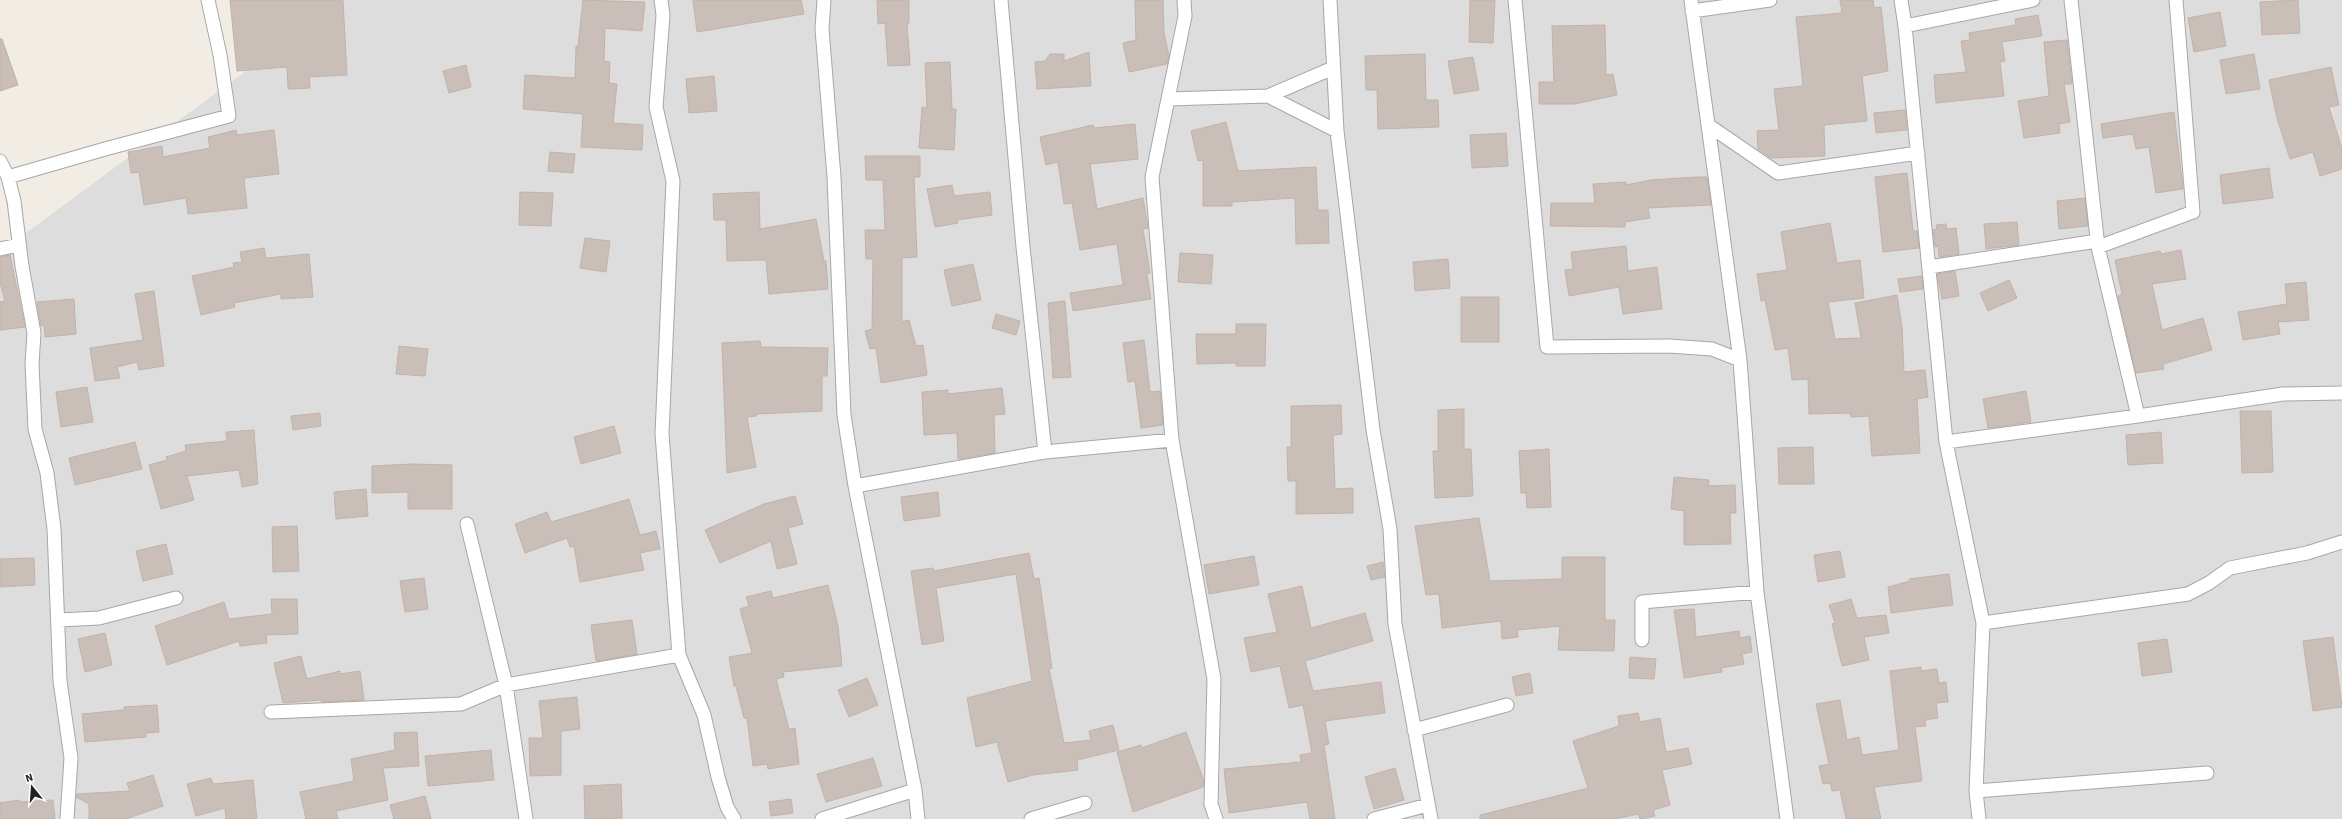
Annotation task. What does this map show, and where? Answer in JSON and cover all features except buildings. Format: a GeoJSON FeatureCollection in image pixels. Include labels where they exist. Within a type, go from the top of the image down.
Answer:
{"type":"FeatureCollection","features":[{"type":"Feature","properties":{"kind":"street"},"geometry":{"type":"LineString","coordinates":[[8,177],[229,116],[220,55],[208,0]]}},
{"type":"Feature","properties":{"kind":"street"},"geometry":{"type":"LineString","coordinates":[[661,0],[663,15],[656,107],[673,181],[662,434],[679,656],[704,715],[718,777],[727,807],[734,819]]}},
{"type":"Feature","properties":{"kind":"street"},"geometry":{"type":"LineString","coordinates":[[824,0],[822,29],[834,177],[844,415],[855,486],[914,790],[918,819]]}},
{"type":"Feature","properties":{"kind":"street"},"geometry":{"type":"LineString","coordinates":[[1002,0],[1023,247],[1045,452]]}},
{"type":"Feature","properties":{"kind":"street"},"geometry":{"type":"LineString","coordinates":[[1184,0],[1185,16],[1152,177],[1172,440],[1214,679],[1211,804],[1216,819]]}},
{"type":"Feature","properties":{"kind":"street"},"geometry":{"type":"LineString","coordinates":[[1330,0],[1337,132],[1373,430],[1390,529],[1396,624],[1431,819]]}},
{"type":"Feature","properties":{"kind":"street"},"geometry":{"type":"LineString","coordinates":[[1515,0],[1547,347],[1669,346],[1712,349],[1740,360]]}},
{"type":"Feature","properties":{"kind":"street"},"geometry":{"type":"LineString","coordinates":[[1770,0],[1691,6],[1740,360],[1757,592],[1787,819]]}},
{"type":"Feature","properties":{"kind":"street"},"geometry":{"type":"LineString","coordinates":[[1901,0],[1918,153],[1946,442],[1983,623],[1976,791],[1979,819]]}},
{"type":"Feature","properties":{"kind":"street"},"geometry":{"type":"LineString","coordinates":[[1905,26],[2033,0]]}},
{"type":"Feature","properties":{"kind":"street"},"geometry":{"type":"LineString","coordinates":[[2071,0],[2098,244],[2138,416]]}},
{"type":"Feature","properties":{"kind":"street"},"geometry":{"type":"LineString","coordinates":[[1929,268],[2098,244],[2192,212],[2176,0]]}},
{"type":"Feature","properties":{"kind":"street"},"geometry":{"type":"LineString","coordinates":[[1168,99],[1268,96],[1334,68]]}},
{"type":"Feature","properties":{"kind":"street"},"geometry":{"type":"LineString","coordinates":[[1268,96],[1337,132]]}},
{"type":"Feature","properties":{"kind":"street"},"geometry":{"type":"LineString","coordinates":[[1708,125],[1778,173],[1918,153]]}},
{"type":"Feature","properties":{"kind":"street"},"geometry":{"type":"LineString","coordinates":[[0,161],[8,177],[14,201],[19,245],[34,333],[32,364],[35,429],[47,473],[54,529],[59,620],[60,681],[71,758],[67,819]]}},
{"type":"Feature","properties":{"kind":"street"},"geometry":{"type":"LineString","coordinates":[[0,249],[19,245]]}},
{"type":"Feature","properties":{"kind":"street"},"geometry":{"type":"LineString","coordinates":[[1946,442],[2138,416],[2283,394],[2342,393]]}},
{"type":"Feature","properties":{"kind":"street"},"geometry":{"type":"LineString","coordinates":[[855,486],[1045,452],[1172,440]]}},
{"type":"Feature","properties":{"kind":"street"},"geometry":{"type":"LineString","coordinates":[[467,524],[506,684],[526,819]]}},
{"type":"Feature","properties":{"kind":"street"},"geometry":{"type":"LineString","coordinates":[[1983,623],[2188,594],[2209,583],[2230,568],[2307,553],[2342,542]]}},
{"type":"Feature","properties":{"kind":"street"},"geometry":{"type":"LineString","coordinates":[[1642,640],[1642,602],[1757,592]]}},
{"type":"Feature","properties":{"kind":"street"},"geometry":{"type":"LineString","coordinates":[[59,620],[99,618],[176,598]]}},
{"type":"Feature","properties":{"kind":"street"},"geometry":{"type":"LineString","coordinates":[[271,712],[461,704],[506,684],[679,656]]}},
{"type":"Feature","properties":{"kind":"street"},"geometry":{"type":"LineString","coordinates":[[1414,730],[1507,705]]}},
{"type":"Feature","properties":{"kind":"street"},"geometry":{"type":"LineString","coordinates":[[1976,791],[2207,773]]}},
{"type":"Feature","properties":{"kind":"street"},"geometry":{"type":"LineString","coordinates":[[822,819],[914,790]]}},
{"type":"Feature","properties":{"kind":"street"},"geometry":{"type":"LineString","coordinates":[[1031,819],[1085,803]]}},
{"type":"Feature","properties":{"kind":"street"},"geometry":{"type":"LineString","coordinates":[[1374,819],[1428,805]]}},
{"type":"Feature","properties":{"kind":"shaded area"},"geometry":{"type":"Polygon","coordinates":[[[319,0],[2342,0],[2342,819],[0,819],[0,252],[277,48],[319,0]]]}}]}
